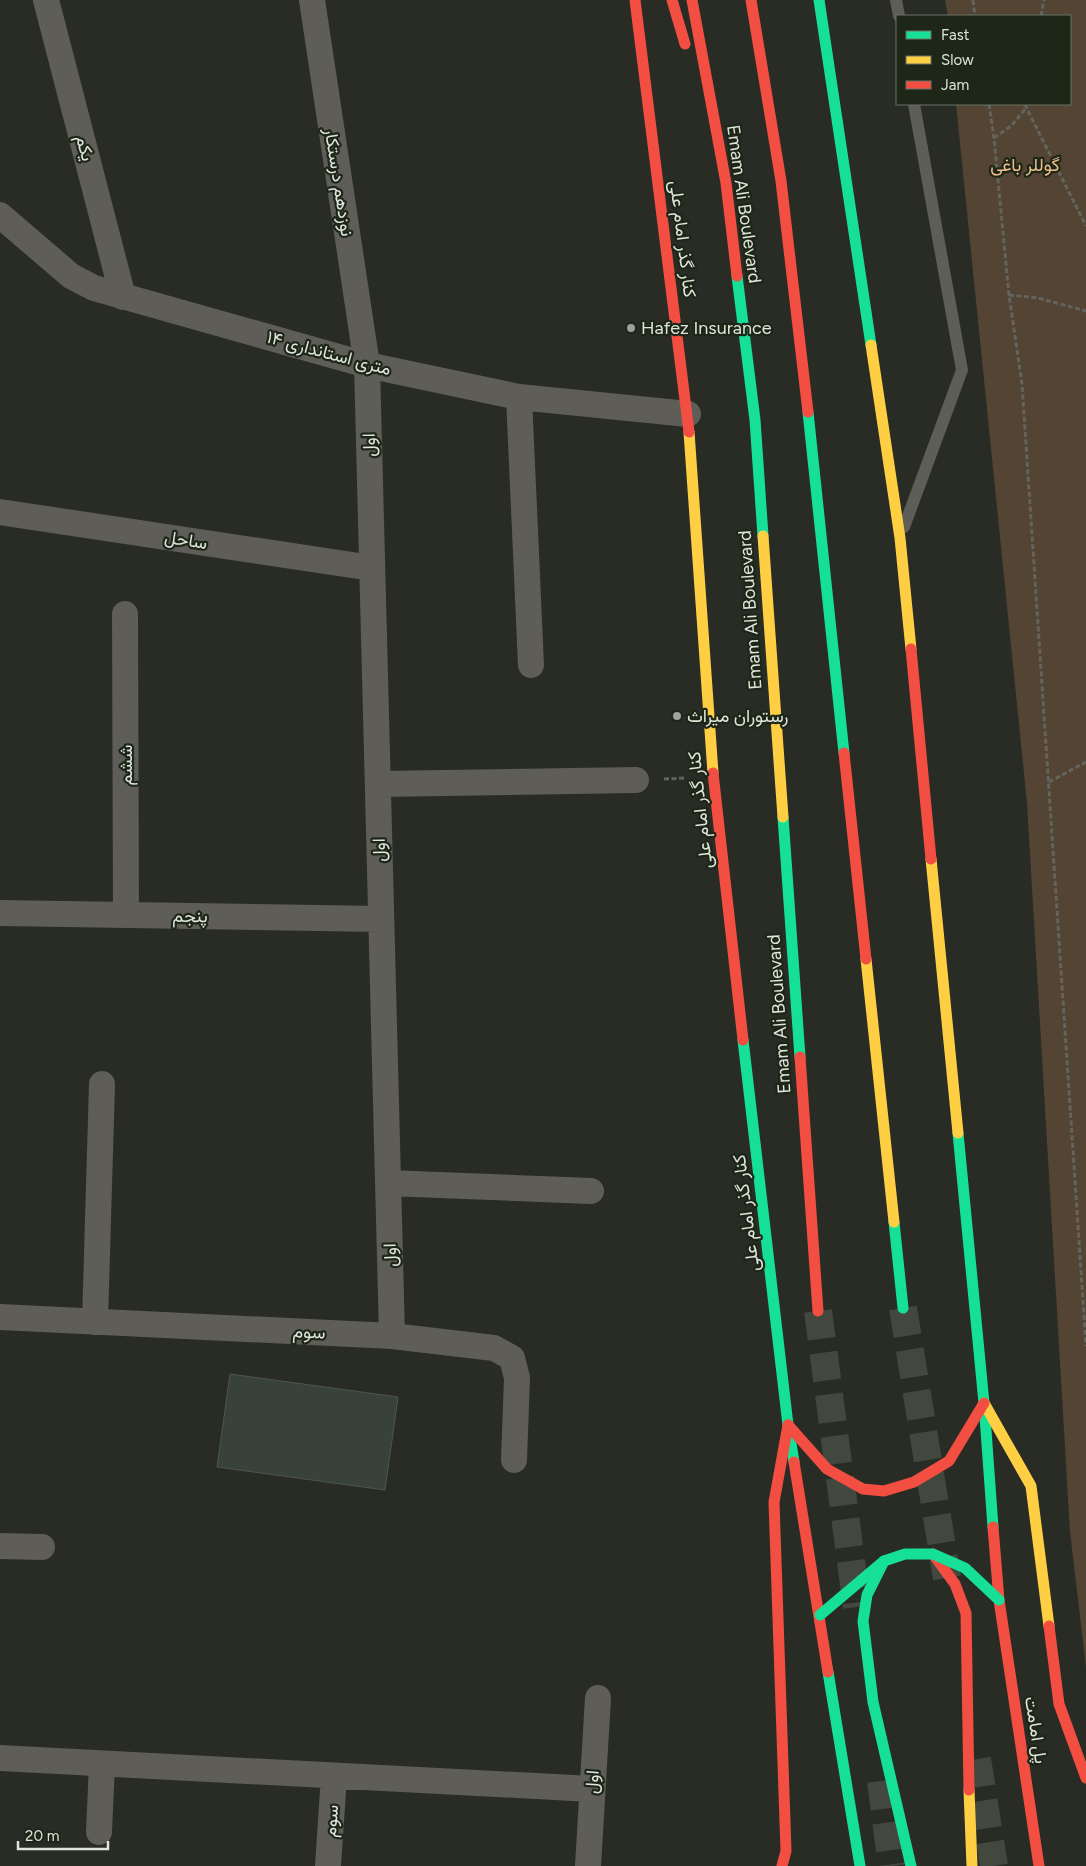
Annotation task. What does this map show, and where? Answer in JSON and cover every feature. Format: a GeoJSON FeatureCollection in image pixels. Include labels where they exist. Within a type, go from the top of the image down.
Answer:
{"type":"FeatureCollection","features":[{"type":"Feature","properties":{"kind":"main road","name":"کنار گذر امام علی"},"geometry":{"type":"LineString","coordinates":[[635,0],[688,414],[713,777],[788,1424],[820,1615]]}},
{"type":"Feature","properties":{"kind":"main road"},"geometry":{"type":"LineString","coordinates":[[672,0],[688,55]]}},
{"type":"Feature","properties":{"kind":"main road","name":"Emam Ali Boulevard"},"geometry":{"type":"LineString","coordinates":[[692,0],[726,183],[755,420],[818,1311]]}},
{"type":"Feature","properties":{"kind":"main road"},"geometry":{"type":"LineString","coordinates":[[751,0],[781,181],[808,414],[903,1308]]}},
{"type":"Feature","properties":{"kind":"main road"},"geometry":{"type":"LineString","coordinates":[[819,0],[900,538],[984,1403],[999,1600]]}},
{"type":"Feature","properties":{"kind":"main road"},"geometry":{"type":"LineString","coordinates":[[694,73],[726,183]]}},
{"type":"Feature","properties":{"kind":"main road"},"geometry":{"type":"LineString","coordinates":[[788,1424],[827,1469],[863,1489],[884,1491],[914,1482],[949,1461],[984,1403]]}},
{"type":"Feature","properties":{"kind":"main road"},"geometry":{"type":"LineString","coordinates":[[984,1403],[1030,1486],[1060,1704],[1086,1778]]}},
{"type":"Feature","properties":{"kind":"main road"},"geometry":{"type":"LineString","coordinates":[[782,1866],[786,1851],[774,1502],[788,1424]]}},
{"type":"Feature","properties":{"kind":"main road"},"geometry":{"type":"LineString","coordinates":[[860,1866],[820,1615],[884,1561],[905,1554],[933,1554],[964,1568],[999,1600]]}},
{"type":"Feature","properties":{"kind":"main road"},"geometry":{"type":"LineString","coordinates":[[933,1554],[955,1584],[966,1613],[972,1866]]}},
{"type":"Feature","properties":{"kind":"main road"},"geometry":{"type":"LineString","coordinates":[[884,1561],[867,1595],[863,1621],[873,1702],[911,1866]]}},
{"type":"Feature","properties":{"kind":"main road","name":"پل امامت"},"geometry":{"type":"LineString","coordinates":[[999,1600],[1039,1866]]}},
{"type":"Feature","properties":{"kind":"street","name":"یکم"},"geometry":{"type":"LineString","coordinates":[[46,0],[123,297]]}},
{"type":"Feature","properties":{"kind":"street","name":"نوزدهم درستکار"},"geometry":{"type":"LineString","coordinates":[[312,0],[367,365]]}},
{"type":"Feature","properties":{"kind":"street","name":"۱۴ متری استانداری"},"geometry":{"type":"LineString","coordinates":[[0,215],[70,276],[94,288],[123,297],[367,365],[519,397],[688,414]]}},
{"type":"Feature","properties":{"kind":"street","name":"اول"},"geometry":{"type":"LineString","coordinates":[[367,365],[392,1336]]}},
{"type":"Feature","properties":{"kind":"street"},"geometry":{"type":"LineString","coordinates":[[519,397],[531,665]]}},
{"type":"Feature","properties":{"kind":"street","name":"ساحل"},"geometry":{"type":"LineString","coordinates":[[0,512],[372,568]]}},
{"type":"Feature","properties":{"kind":"street","name":"ششم"},"geometry":{"type":"LineString","coordinates":[[125,614],[126,915]]}},
{"type":"Feature","properties":{"kind":"street"},"geometry":{"type":"LineString","coordinates":[[378,784],[636,780]]}},
{"type":"Feature","properties":{"kind":"street","name":"پنجم"},"geometry":{"type":"LineString","coordinates":[[0,913],[381,919]]}},
{"type":"Feature","properties":{"kind":"street"},"geometry":{"type":"LineString","coordinates":[[95,1322],[102,1084]]}},
{"type":"Feature","properties":{"kind":"street"},"geometry":{"type":"LineString","coordinates":[[388,1183],[590,1191]]}},
{"type":"Feature","properties":{"kind":"street","name":"سوم"},"geometry":{"type":"LineString","coordinates":[[0,1317],[392,1336],[494,1348],[512,1358],[517,1378],[514,1460]]}},
{"type":"Feature","properties":{"kind":"street"},"geometry":{"type":"LineString","coordinates":[[0,1546],[42,1547]]}},
{"type":"Feature","properties":{"kind":"street","name":"اول"},"geometry":{"type":"LineString","coordinates":[[588,1866],[598,1698]]}},
{"type":"Feature","properties":{"kind":"street"},"geometry":{"type":"LineString","coordinates":[[0,1758],[592,1790]]}},
{"type":"Feature","properties":{"kind":"street"},"geometry":{"type":"LineString","coordinates":[[99,1832],[102,1764]]}},
{"type":"Feature","properties":{"kind":"street","name":"سوم"},"geometry":{"type":"LineString","coordinates":[[328,1866],[334,1776]]}},
{"type":"Feature","properties":{"kind":"lane"},"geometry":{"type":"LineString","coordinates":[[896,0],[898,15]]}},
{"type":"Feature","properties":{"kind":"lane"},"geometry":{"type":"LineString","coordinates":[[900,538],[962,370],[914,105]]}},
{"type":"Feature","properties":{"kind":"path"},"geometry":{"type":"LineString","coordinates":[[973,0],[975,15]]}},
{"type":"Feature","properties":{"kind":"path"},"geometry":{"type":"LineString","coordinates":[[1041,15],[1044,0]]}},
{"type":"Feature","properties":{"kind":"path"},"geometry":{"type":"LineString","coordinates":[[989,105],[1009,295],[1022,384],[1086,1346]]}},
{"type":"Feature","properties":{"kind":"path"},"geometry":{"type":"LineString","coordinates":[[994,138],[1011,126],[1026,106],[1086,226]]}},
{"type":"Feature","properties":{"kind":"path"},"geometry":{"type":"LineString","coordinates":[[1009,295],[1038,298],[1086,311]]}},
{"type":"Feature","properties":{"kind":"path"},"geometry":{"type":"LineString","coordinates":[[1049,782],[1086,762]]}},
{"type":"Feature","properties":{"kind":"path"},"geometry":{"type":"LineString","coordinates":[[636,780],[713,777]]}},
{"type":"Feature","properties":{"kind":"green space","name":"گوللر باغی"},"geometry":{"type":"Polygon","coordinates":[[[945,0],[1086,0],[1086,1667],[1070,1532],[1027,803],[956,105],[1071,105],[1071,15],[948,15],[945,0]]]}},
{"type":"Feature","properties":{"kind":"building"},"geometry":{"type":"Polygon","coordinates":[[[230,1374],[398,1397],[385,1490],[217,1467],[230,1374]]]}},
{"type":"Feature","properties":{"kind":"tunnel"},"geometry":{"type":"LineString","coordinates":[[903,1308],[947,1578]]}},
{"type":"Feature","properties":{"kind":"tunnel"},"geometry":{"type":"LineString","coordinates":[[818,1311],[857,1607]]}},
{"type":"Feature","properties":{"kind":"tunnel"},"geometry":{"type":"LineString","coordinates":[[977,1759],[994,1866]]}},
{"type":"Feature","properties":{"kind":"tunnel"},"geometry":{"type":"LineString","coordinates":[[881,1781],[892,1866]]}},
{"type":"Feature","properties":{"kind":"traffic: fast"},"geometry":{"type":"LineString","coordinates":[[819,0],[871,345]]}},
{"type":"Feature","properties":{"kind":"traffic: fast"},"geometry":{"type":"LineString","coordinates":[[737,276],[755,420],[763,536]]}},
{"type":"Feature","properties":{"kind":"traffic: fast"},"geometry":{"type":"LineString","coordinates":[[808,412],[844,753]]}},
{"type":"Feature","properties":{"kind":"traffic: fast"},"geometry":{"type":"LineString","coordinates":[[783,817],[800,1057]]}},
{"type":"Feature","properties":{"kind":"traffic: fast"},"geometry":{"type":"LineString","coordinates":[[743,1040],[788,1425],[794,1462]]}},
{"type":"Feature","properties":{"kind":"traffic: fast"},"geometry":{"type":"LineString","coordinates":[[958,1133],[984,1403],[993,1527]]}},
{"type":"Feature","properties":{"kind":"traffic: fast"},"geometry":{"type":"LineString","coordinates":[[894,1222],[903,1308]]}},
{"type":"Feature","properties":{"kind":"traffic: fast"},"geometry":{"type":"LineString","coordinates":[[820,1615],[884,1561],[905,1554],[933,1554],[965,1568],[999,1600]]}},
{"type":"Feature","properties":{"kind":"traffic: fast"},"geometry":{"type":"LineString","coordinates":[[884,1561],[867,1595],[863,1621],[873,1702],[911,1866]]}},
{"type":"Feature","properties":{"kind":"traffic: fast"},"geometry":{"type":"LineString","coordinates":[[828,1672],[860,1866]]}},
{"type":"Feature","properties":{"kind":"traffic: slow"},"geometry":{"type":"LineString","coordinates":[[871,345],[900,538],[911,649]]}},
{"type":"Feature","properties":{"kind":"traffic: slow"},"geometry":{"type":"LineString","coordinates":[[689,432],[713,773]]}},
{"type":"Feature","properties":{"kind":"traffic: slow"},"geometry":{"type":"LineString","coordinates":[[763,536],[783,817]]}},
{"type":"Feature","properties":{"kind":"traffic: slow"},"geometry":{"type":"LineString","coordinates":[[931,859],[958,1133]]}},
{"type":"Feature","properties":{"kind":"traffic: slow"},"geometry":{"type":"LineString","coordinates":[[866,959],[894,1222]]}},
{"type":"Feature","properties":{"kind":"traffic: slow"},"geometry":{"type":"LineString","coordinates":[[984,1403],[1031,1486],[1049,1626]]}},
{"type":"Feature","properties":{"kind":"traffic: slow"},"geometry":{"type":"LineString","coordinates":[[969,1790],[972,1866]]}},
{"type":"Feature","properties":{"kind":"traffic: jam"},"geometry":{"type":"LineString","coordinates":[[635,0],[689,432]]}},
{"type":"Feature","properties":{"kind":"traffic: jam"},"geometry":{"type":"LineString","coordinates":[[672,0],[685,44]]}},
{"type":"Feature","properties":{"kind":"traffic: jam"},"geometry":{"type":"LineString","coordinates":[[692,0],[726,183],[737,276]]}},
{"type":"Feature","properties":{"kind":"traffic: jam"},"geometry":{"type":"LineString","coordinates":[[751,0],[781,181],[808,412]]}},
{"type":"Feature","properties":{"kind":"traffic: jam"},"geometry":{"type":"LineString","coordinates":[[911,649],[931,859]]}},
{"type":"Feature","properties":{"kind":"traffic: jam"},"geometry":{"type":"LineString","coordinates":[[844,753],[866,959]]}},
{"type":"Feature","properties":{"kind":"traffic: jam"},"geometry":{"type":"LineString","coordinates":[[713,773],[743,1040]]}},
{"type":"Feature","properties":{"kind":"traffic: jam"},"geometry":{"type":"LineString","coordinates":[[800,1057],[818,1311]]}},
{"type":"Feature","properties":{"kind":"traffic: jam"},"geometry":{"type":"LineString","coordinates":[[788,1425],[827,1469],[863,1489],[884,1491],[914,1482],[949,1461],[984,1403]]}},
{"type":"Feature","properties":{"kind":"traffic: jam"},"geometry":{"type":"LineString","coordinates":[[782,1866],[786,1851],[774,1502],[788,1425]]}},
{"type":"Feature","properties":{"kind":"traffic: jam"},"geometry":{"type":"LineString","coordinates":[[794,1462],[828,1672]]}},
{"type":"Feature","properties":{"kind":"traffic: jam"},"geometry":{"type":"LineString","coordinates":[[993,1527],[999,1600],[1039,1866]]}},
{"type":"Feature","properties":{"kind":"traffic: jam"},"geometry":{"type":"LineString","coordinates":[[933,1554],[955,1584],[966,1613],[969,1790]]}},
{"type":"Feature","properties":{"kind":"traffic: jam"},"geometry":{"type":"LineString","coordinates":[[1049,1626],[1059,1704],[1086,1778]]}},
{"type":"Feature","properties":{"kind":"place","name":"Hafez Insurance"},"geometry":{"type":"Point","coordinates":[631,328]}},
{"type":"Feature","properties":{"kind":"place","name":"رستوران میراث"},"geometry":{"type":"Point","coordinates":[677,716]}}]}
